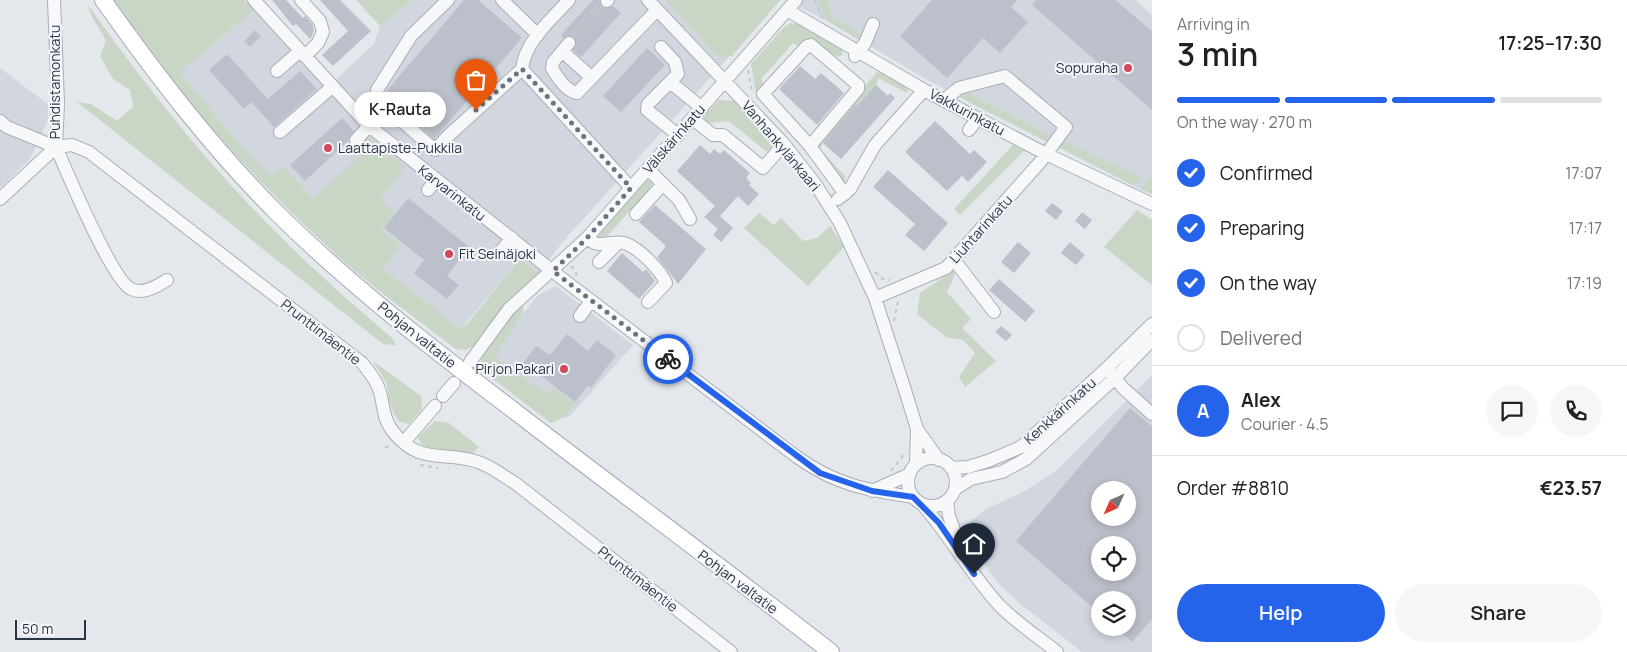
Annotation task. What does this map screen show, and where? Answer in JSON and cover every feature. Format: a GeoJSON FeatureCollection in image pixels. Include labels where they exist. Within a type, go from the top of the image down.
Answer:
{"type":"FeatureCollection","features":[{"type":"Feature","properties":{"kind":"main road","name":"Pohjan valtatie"},"geometry":{"type":"LineString","coordinates":[[103,0],[150,66],[202,131],[267,202],[330,263],[439,354],[831,651]]}},
{"type":"Feature","properties":{"kind":"street","name":"Puhdistamonkatu"},"geometry":{"type":"LineString","coordinates":[[0,199],[56,148],[58,98],[54,0]]}},
{"type":"Feature","properties":{"kind":"street","name":"Karvarinkatu"},"geometry":{"type":"LineString","coordinates":[[254,0],[366,123],[591,301],[820,473],[872,491],[918,500]]}},
{"type":"Feature","properties":{"kind":"street"},"geometry":{"type":"LineString","coordinates":[[277,71],[318,43],[323,32],[320,21],[301,0]]}},
{"type":"Feature","properties":{"kind":"street"},"geometry":{"type":"LineString","coordinates":[[448,0],[412,36],[378,90],[376,97],[435,150],[522,69],[523,56],[538,35],[569,0]]}},
{"type":"Feature","properties":{"kind":"street"},"geometry":{"type":"LineString","coordinates":[[502,0],[538,35]]}},
{"type":"Feature","properties":{"kind":"street","name":"Vanhankylänkaari"},"geometry":{"type":"LineString","coordinates":[[648,0],[706,64],[725,80],[784,144],[830,205],[850,240],[875,298],[917,429],[939,460]]}},
{"type":"Feature","properties":{"kind":"street","name":"Vakkurinkatu"},"geometry":{"type":"LineString","coordinates":[[791,5],[857,54],[876,65],[1046,154],[1152,204]]}},
{"type":"Feature","properties":{"kind":"street","name":"Välskärinkatu"},"geometry":{"type":"LineString","coordinates":[[470,362],[510,309],[587,238],[791,5]]}},
{"type":"Feature","properties":{"kind":"street"},"geometry":{"type":"LineString","coordinates":[[592,78],[565,47],[553,62],[552,68],[557,77],[572,92],[579,92],[592,78],[636,29],[657,10]]}},
{"type":"Feature","properties":{"kind":"street"},"geometry":{"type":"LineString","coordinates":[[857,54],[873,24]]}},
{"type":"Feature","properties":{"kind":"street"},"geometry":{"type":"LineString","coordinates":[[810,146],[858,89],[858,85],[811,45],[807,46],[763,94],[810,146],[845,194]]}},
{"type":"Feature","properties":{"kind":"street"},"geometry":{"type":"LineString","coordinates":[[661,47],[678,65],[678,74],[648,104],[646,110],[678,135]]}},
{"type":"Feature","properties":{"kind":"street"},"geometry":{"type":"LineString","coordinates":[[522,69],[631,188]]}},
{"type":"Feature","properties":{"kind":"street","name":"Liuhtarinkatu"},"geometry":{"type":"LineString","coordinates":[[875,298],[892,285],[936,273],[954,260],[1046,154],[1066,126],[1005,76],[959,88],[944,100]]}},
{"type":"Feature","properties":{"kind":"street"},"geometry":{"type":"LineString","coordinates":[[670,82],[702,108]]}},
{"type":"Feature","properties":{"kind":"street"},"geometry":{"type":"LineString","coordinates":[[280,132],[332,86]]}},
{"type":"Feature","properties":{"kind":"street"},"geometry":{"type":"LineString","coordinates":[[830,205],[845,194],[876,145],[924,90]]}},
{"type":"Feature","properties":{"kind":"street"},"geometry":{"type":"LineString","coordinates":[[356,140],[379,101]]}},
{"type":"Feature","properties":{"kind":"street"},"geometry":{"type":"LineString","coordinates":[[969,130],[978,118]]}},
{"type":"Feature","properties":{"kind":"street"},"geometry":{"type":"LineString","coordinates":[[693,119],[713,135],[723,135],[763,168],[784,144]]}},
{"type":"Feature","properties":{"kind":"street"},"geometry":{"type":"LineString","coordinates":[[0,121],[7,127],[56,148],[106,253],[123,284],[133,290],[148,290],[167,280]]}},
{"type":"Feature","properties":{"kind":"street","name":"Prunttimäentie"},"geometry":{"type":"LineString","coordinates":[[56,148],[72,145],[88,152],[362,363],[372,376],[379,390],[383,414],[398,444],[433,458],[478,462],[515,483],[731,652]]}},
{"type":"Feature","properties":{"kind":"street"},"geometry":{"type":"LineString","coordinates":[[648,169],[679,200],[690,219]]}},
{"type":"Feature","properties":{"kind":"street"},"geometry":{"type":"LineString","coordinates":[[428,190],[436,180]]}},
{"type":"Feature","properties":{"kind":"street"},"geometry":{"type":"LineString","coordinates":[[636,214],[663,184]]}},
{"type":"Feature","properties":{"kind":"street"},"geometry":{"type":"LineString","coordinates":[[502,250],[512,238]]}},
{"type":"Feature","properties":{"kind":"street"},"geometry":{"type":"LineString","coordinates":[[587,238],[598,245],[627,244],[641,254],[663,277],[666,283],[648,302]]}},
{"type":"Feature","properties":{"kind":"street"},"geometry":{"type":"LineString","coordinates":[[599,262],[618,243]]}},
{"type":"Feature","properties":{"kind":"street"},"geometry":{"type":"LineString","coordinates":[[954,260],[994,312]]}},
{"type":"Feature","properties":{"kind":"street"},"geometry":{"type":"LineString","coordinates":[[580,316],[591,301]]}},
{"type":"Feature","properties":{"kind":"street","name":"Kenkkärinkatu"},"geometry":{"type":"LineString","coordinates":[[955,489],[971,479],[1002,472],[1026,459],[1111,373],[1152,324]]}},
{"type":"Feature","properties":{"kind":"street","name":"Kenkkärinkatu"},"geometry":{"type":"LineString","coordinates":[[951,468],[968,467],[988,461],[1020,447],[1152,340]]}},
{"type":"Feature","properties":{"kind":"street"},"geometry":{"type":"LineString","coordinates":[[1111,373],[1152,414]]}},
{"type":"Feature","properties":{"kind":"street"},"geometry":{"type":"LineString","coordinates":[[398,444],[454,383]]}},
{"type":"Feature","properties":{"kind":"street","name":"Vanhankylänkaari"},"geometry":{"type":"LineString","coordinates":[[913,469],[917,429]]}},
{"type":"Feature","properties":{"kind":"street"},"geometry":{"type":"LineString","coordinates":[[872,491],[931,458],[939,460],[951,468],[956,482],[955,489],[947,501],[935,506],[918,500]]}},
{"type":"Feature","properties":{"kind":"street"},"geometry":{"type":"LineString","coordinates":[[913,469],[909,490],[964,558],[978,579],[1001,607],[1057,652]]}},
{"type":"Feature","properties":{"kind":"street"},"geometry":{"type":"LineString","coordinates":[[947,501],[964,558]]}},
{"type":"Feature","properties":{"kind":"path"},"geometry":{"type":"LineString","coordinates":[[742,61],[748,68],[753,94]]}},
{"type":"Feature","properties":{"kind":"path"},"geometry":{"type":"LineString","coordinates":[[565,260],[575,270],[577,278]]}},
{"type":"Feature","properties":{"kind":"path"},"geometry":{"type":"LineString","coordinates":[[872,264],[876,272],[892,285],[898,301],[894,324]]}},
{"type":"Feature","properties":{"kind":"path"},"geometry":{"type":"LineString","coordinates":[[892,285],[898,278]]}},
{"type":"Feature","properties":{"kind":"path"},"geometry":{"type":"LineString","coordinates":[[385,448],[398,444]]}},
{"type":"Feature","properties":{"kind":"path"},"geometry":{"type":"LineString","coordinates":[[884,474],[891,470],[906,453],[916,450]]}},
{"type":"Feature","properties":{"kind":"path"},"geometry":{"type":"LineString","coordinates":[[418,464],[426,467],[445,468]]}},
{"type":"Feature","properties":{"kind":"shaded area"},"geometry":{"type":"Polygon","coordinates":[[[413,0],[780,0],[560,245],[539,273],[522,260],[517,263],[460,330],[402,283],[320,225],[271,178],[230,133],[180,72],[254,10],[327,88],[374,44],[380,26],[413,0]]]}},
{"type":"Feature","properties":{"kind":"shaded area"},"geometry":{"type":"Polygon","coordinates":[[[785,0],[1135,0],[1152,15],[1152,175],[1140,189],[929,81],[826,20],[785,0]]]}},
{"type":"Feature","properties":{"kind":"shaded area"},"geometry":{"type":"Polygon","coordinates":[[[0,68],[49,105],[47,122],[30,159],[0,188],[0,68]]]}},
{"type":"Feature","properties":{"kind":"shaded area"},"geometry":{"type":"Polygon","coordinates":[[[556,286],[633,345],[568,418],[489,356],[538,295],[556,286]]]}},
{"type":"Feature","properties":{"kind":"shaded area"},"geometry":{"type":"Polygon","coordinates":[[[1152,375],[1152,652],[1082,652],[1018,602],[998,583],[977,554],[964,527],[986,509],[1023,492],[1057,470],[1152,375]]]}},
{"type":"Feature","properties":{"kind":"green space"},"geometry":{"type":"Polygon","coordinates":[[[114,0],[245,0],[254,10],[180,72],[230,133],[271,177],[283,166],[313,199],[368,149],[364,143],[369,137],[405,167],[380,200],[395,213],[381,230],[400,245],[383,268],[362,254],[460,329],[467,324],[521,260],[539,273],[505,305],[473,346],[465,350],[456,349],[358,274],[269,190],[187,99],[161,67],[114,0]]]}},
{"type":"Feature","properties":{"kind":"green space"},"geometry":{"type":"Polygon","coordinates":[[[356,0],[413,0],[380,26],[356,0]]]}},
{"type":"Feature","properties":{"kind":"green space"},"geometry":{"type":"Polygon","coordinates":[[[665,0],[780,0],[732,56],[718,57],[665,0]]]}},
{"type":"Feature","properties":{"kind":"green space"},"geometry":{"type":"Polygon","coordinates":[[[818,0],[828,0],[832,17],[863,34],[859,40],[826,20],[818,0]]]}},
{"type":"Feature","properties":{"kind":"green space"},"geometry":{"type":"Polygon","coordinates":[[[88,5],[155,95],[228,182],[293,249],[392,338],[396,345],[383,344],[77,102],[91,104],[117,121],[133,107],[130,90],[113,79],[100,56],[106,40],[92,17],[88,5]]]}},
{"type":"Feature","properties":{"kind":"green space"},"geometry":{"type":"Polygon","coordinates":[[[791,23],[800,24],[843,49],[842,55],[838,57],[810,41],[800,47],[793,43],[761,79],[799,142],[756,94],[751,64],[785,26],[791,23]]]}},
{"type":"Feature","properties":{"kind":"green space"},"geometry":{"type":"Polygon","coordinates":[[[878,71],[908,87],[907,93],[878,78],[876,85],[823,143],[820,149],[845,176],[845,183],[813,145],[878,71]]]}},
{"type":"Feature","properties":{"kind":"green space"},"geometry":{"type":"Polygon","coordinates":[[[965,91],[1048,134],[1047,142],[959,97],[965,91]]]}},
{"type":"Feature","properties":{"kind":"green space"},"geometry":{"type":"Polygon","coordinates":[[[719,100],[734,101],[776,143],[767,152],[729,121],[707,123],[703,117],[719,100]]]}},
{"type":"Feature","properties":{"kind":"green space"},"geometry":{"type":"Polygon","coordinates":[[[1063,142],[1141,178],[1133,185],[1058,147],[1063,142]]]}},
{"type":"Feature","properties":{"kind":"green space"},"geometry":{"type":"Polygon","coordinates":[[[1013,145],[1024,151],[960,215],[954,209],[1013,145]]]}},
{"type":"Feature","properties":{"kind":"green space"},"geometry":{"type":"Polygon","coordinates":[[[1152,175],[1152,194],[1140,189],[1152,175]]]}},
{"type":"Feature","properties":{"kind":"green space"},"geometry":{"type":"Polygon","coordinates":[[[647,180],[652,181],[652,186],[602,242],[598,240],[596,236],[647,180]]]}},
{"type":"Feature","properties":{"kind":"green space"},"geometry":{"type":"Polygon","coordinates":[[[1137,210],[1152,220],[1152,285],[1104,247],[1137,210]]]}},
{"type":"Feature","properties":{"kind":"green space"},"geometry":{"type":"Polygon","coordinates":[[[759,213],[774,225],[781,218],[803,241],[817,238],[830,226],[844,247],[808,286],[744,228],[759,213]]]}},
{"type":"Feature","properties":{"kind":"green space"},"geometry":{"type":"Polygon","coordinates":[[[954,270],[955,274],[947,292],[971,319],[962,328],[996,361],[965,387],[959,377],[975,353],[963,340],[946,337],[917,314],[920,293],[954,270]]]}},
{"type":"Feature","properties":{"kind":"green space"},"geometry":{"type":"Polygon","coordinates":[[[523,304],[523,313],[495,356],[547,395],[553,387],[574,403],[565,417],[551,423],[481,370],[484,353],[495,334],[523,304]]]}},
{"type":"Feature","properties":{"kind":"green space"},"geometry":{"type":"Polygon","coordinates":[[[373,361],[421,396],[422,409],[409,424],[398,421],[389,403],[387,384],[373,361]]]}},
{"type":"Feature","properties":{"kind":"green space"},"geometry":{"type":"Polygon","coordinates":[[[435,421],[449,423],[479,447],[472,453],[435,450],[422,445],[418,437],[435,421]]]}},
{"type":"Feature","properties":{"kind":"building"},"geometry":{"type":"Polygon","coordinates":[[[272,0],[286,0],[303,18],[305,16],[313,25],[314,31],[310,39],[296,24],[293,26],[272,0]]]}},
{"type":"Feature","properties":{"kind":"building"},"geometry":{"type":"Polygon","coordinates":[[[320,0],[340,0],[371,31],[333,66],[322,55],[348,31],[320,0]]]}},
{"type":"Feature","properties":{"kind":"building"},"geometry":{"type":"Polygon","coordinates":[[[464,0],[478,0],[522,38],[434,139],[385,93],[464,0]]]}},
{"type":"Feature","properties":{"kind":"building"},"geometry":{"type":"Polygon","coordinates":[[[593,0],[599,0],[604,9],[613,6],[621,13],[581,57],[573,50],[577,44],[575,37],[570,35],[563,38],[561,35],[593,0]]]}},
{"type":"Feature","properties":{"kind":"building"},"geometry":{"type":"Polygon","coordinates":[[[932,0],[1017,0],[1011,7],[1028,22],[1000,53],[983,38],[947,78],[900,36],[932,0]]]}},
{"type":"Feature","properties":{"kind":"building","name":"Sopuraha"},"geometry":{"type":"Polygon","coordinates":[[[1036,0],[1115,0],[1152,31],[1152,110],[1032,5],[1036,0]]]}},
{"type":"Feature","properties":{"kind":"building"},"geometry":{"type":"Polygon","coordinates":[[[255,30],[261,37],[250,47],[244,41],[255,30]]]}},
{"type":"Feature","properties":{"kind":"building"},"geometry":{"type":"Polygon","coordinates":[[[647,48],[665,65],[621,112],[603,96],[647,48]]]}},
{"type":"Feature","properties":{"kind":"building"},"geometry":{"type":"Polygon","coordinates":[[[227,54],[268,99],[300,71],[317,89],[274,127],[251,102],[244,109],[209,70],[227,54]]]}},
{"type":"Feature","properties":{"kind":"building"},"geometry":{"type":"Polygon","coordinates":[[[800,66],[815,79],[821,73],[844,93],[817,125],[779,89],[800,66]]]}},
{"type":"Feature","properties":{"kind":"building"},"geometry":{"type":"Polygon","coordinates":[[[876,85],[888,96],[890,93],[895,98],[841,159],[823,143],[856,104],[857,106],[876,85]]]}},
{"type":"Feature","properties":{"kind":"building"},"geometry":{"type":"Polygon","coordinates":[[[342,118],[354,131],[348,141],[305,181],[290,165],[342,118]]]}},
{"type":"Feature","properties":{"kind":"building"},"geometry":{"type":"Polygon","coordinates":[[[935,121],[970,154],[974,150],[987,162],[968,182],[962,176],[947,191],[905,152],[935,121]]]}},
{"type":"Feature","properties":{"kind":"building"},"geometry":{"type":"Polygon","coordinates":[[[700,145],[710,154],[714,149],[720,154],[724,150],[750,173],[746,178],[751,183],[749,185],[759,194],[748,206],[738,196],[720,216],[733,228],[721,242],[713,235],[718,229],[704,217],[715,206],[677,171],[700,145]]]}},
{"type":"Feature","properties":{"kind":"building"},"geometry":{"type":"Polygon","coordinates":[[[888,170],[948,223],[924,251],[905,235],[915,224],[873,187],[888,170]]]}},
{"type":"Feature","properties":{"kind":"building"},"geometry":{"type":"Polygon","coordinates":[[[408,198],[469,247],[447,276],[459,285],[447,299],[414,273],[424,260],[384,228],[408,198]]]}},
{"type":"Feature","properties":{"kind":"building"},"geometry":{"type":"Polygon","coordinates":[[[1052,203],[1063,211],[1056,220],[1045,211],[1052,203]]]}},
{"type":"Feature","properties":{"kind":"building"},"geometry":{"type":"Polygon","coordinates":[[[655,205],[706,249],[678,284],[657,257],[666,246],[639,222],[655,205]]]}},
{"type":"Feature","properties":{"kind":"building"},"geometry":{"type":"Polygon","coordinates":[[[1082,212],[1092,220],[1085,229],[1075,221],[1082,212]]]}},
{"type":"Feature","properties":{"kind":"building"},"geometry":{"type":"Polygon","coordinates":[[[1018,242],[1031,253],[1014,273],[1001,262],[1018,242]]]}},
{"type":"Feature","properties":{"kind":"building"},"geometry":{"type":"Polygon","coordinates":[[[1070,242],[1085,255],[1076,265],[1061,253],[1070,242]]]}},
{"type":"Feature","properties":{"kind":"building"},"geometry":{"type":"Polygon","coordinates":[[[622,253],[643,272],[646,269],[655,281],[639,299],[607,271],[622,253]]]}},
{"type":"Feature","properties":{"kind":"building"},"geometry":{"type":"Polygon","coordinates":[[[999,279],[1035,311],[1025,322],[989,290],[999,279]]]}},
{"type":"Feature","properties":{"kind":"building"},"geometry":{"type":"Polygon","coordinates":[[[1001,326],[1012,335],[1006,341],[995,332],[1001,326]]]}},
{"type":"Feature","properties":{"kind":"building","name":"Pirjon Pakari"},"geometry":{"type":"Polygon","coordinates":[[[567,334],[588,351],[597,340],[616,355],[591,388],[588,385],[575,402],[535,371],[531,376],[520,367],[536,346],[550,355],[567,334]]]}},
{"type":"Feature","properties":{"kind":"building"},"geometry":{"type":"Polygon","coordinates":[[[1130,408],[1152,426],[1152,619],[1132,642],[1125,636],[1136,636],[1136,591],[1091,591],[1091,606],[1016,541],[1130,408]]]}},
{"type":"Feature","properties":{"kind":"tunnel"},"geometry":{"type":"LineString","coordinates":[[569,43],[607,1]]}},
{"type":"Feature","properties":{"kind":"way so far"},"geometry":{"type":"LineString","coordinates":[[476,110],[522,69],[609,167],[631,188],[587,238],[553,271],[668,359]]}},
{"type":"Feature","properties":{"kind":"place","name":"Sopuraha"},"geometry":{"type":"Point","coordinates":[1128,68]}},
{"type":"Feature","properties":{"kind":"place","name":"K-Rauta"},"geometry":{"type":"Point","coordinates":[476,110]}},
{"type":"Feature","properties":{"kind":"place","name":"Laattapiste-Pukkila"},"geometry":{"type":"Point","coordinates":[328,148]}},
{"type":"Feature","properties":{"kind":"place","name":"Fit Seinäjoki"},"geometry":{"type":"Point","coordinates":[449,254]}},
{"type":"Feature","properties":{"kind":"place","name":"Pirjon Pakari"},"geometry":{"type":"Point","coordinates":[564,369]}},
{"type":"Feature","properties":{"kind":"route"},"geometry":{"type":"LineString","coordinates":[[668,359],[820,473],[872,491],[913,497],[939,523],[974,574]]}}]}
